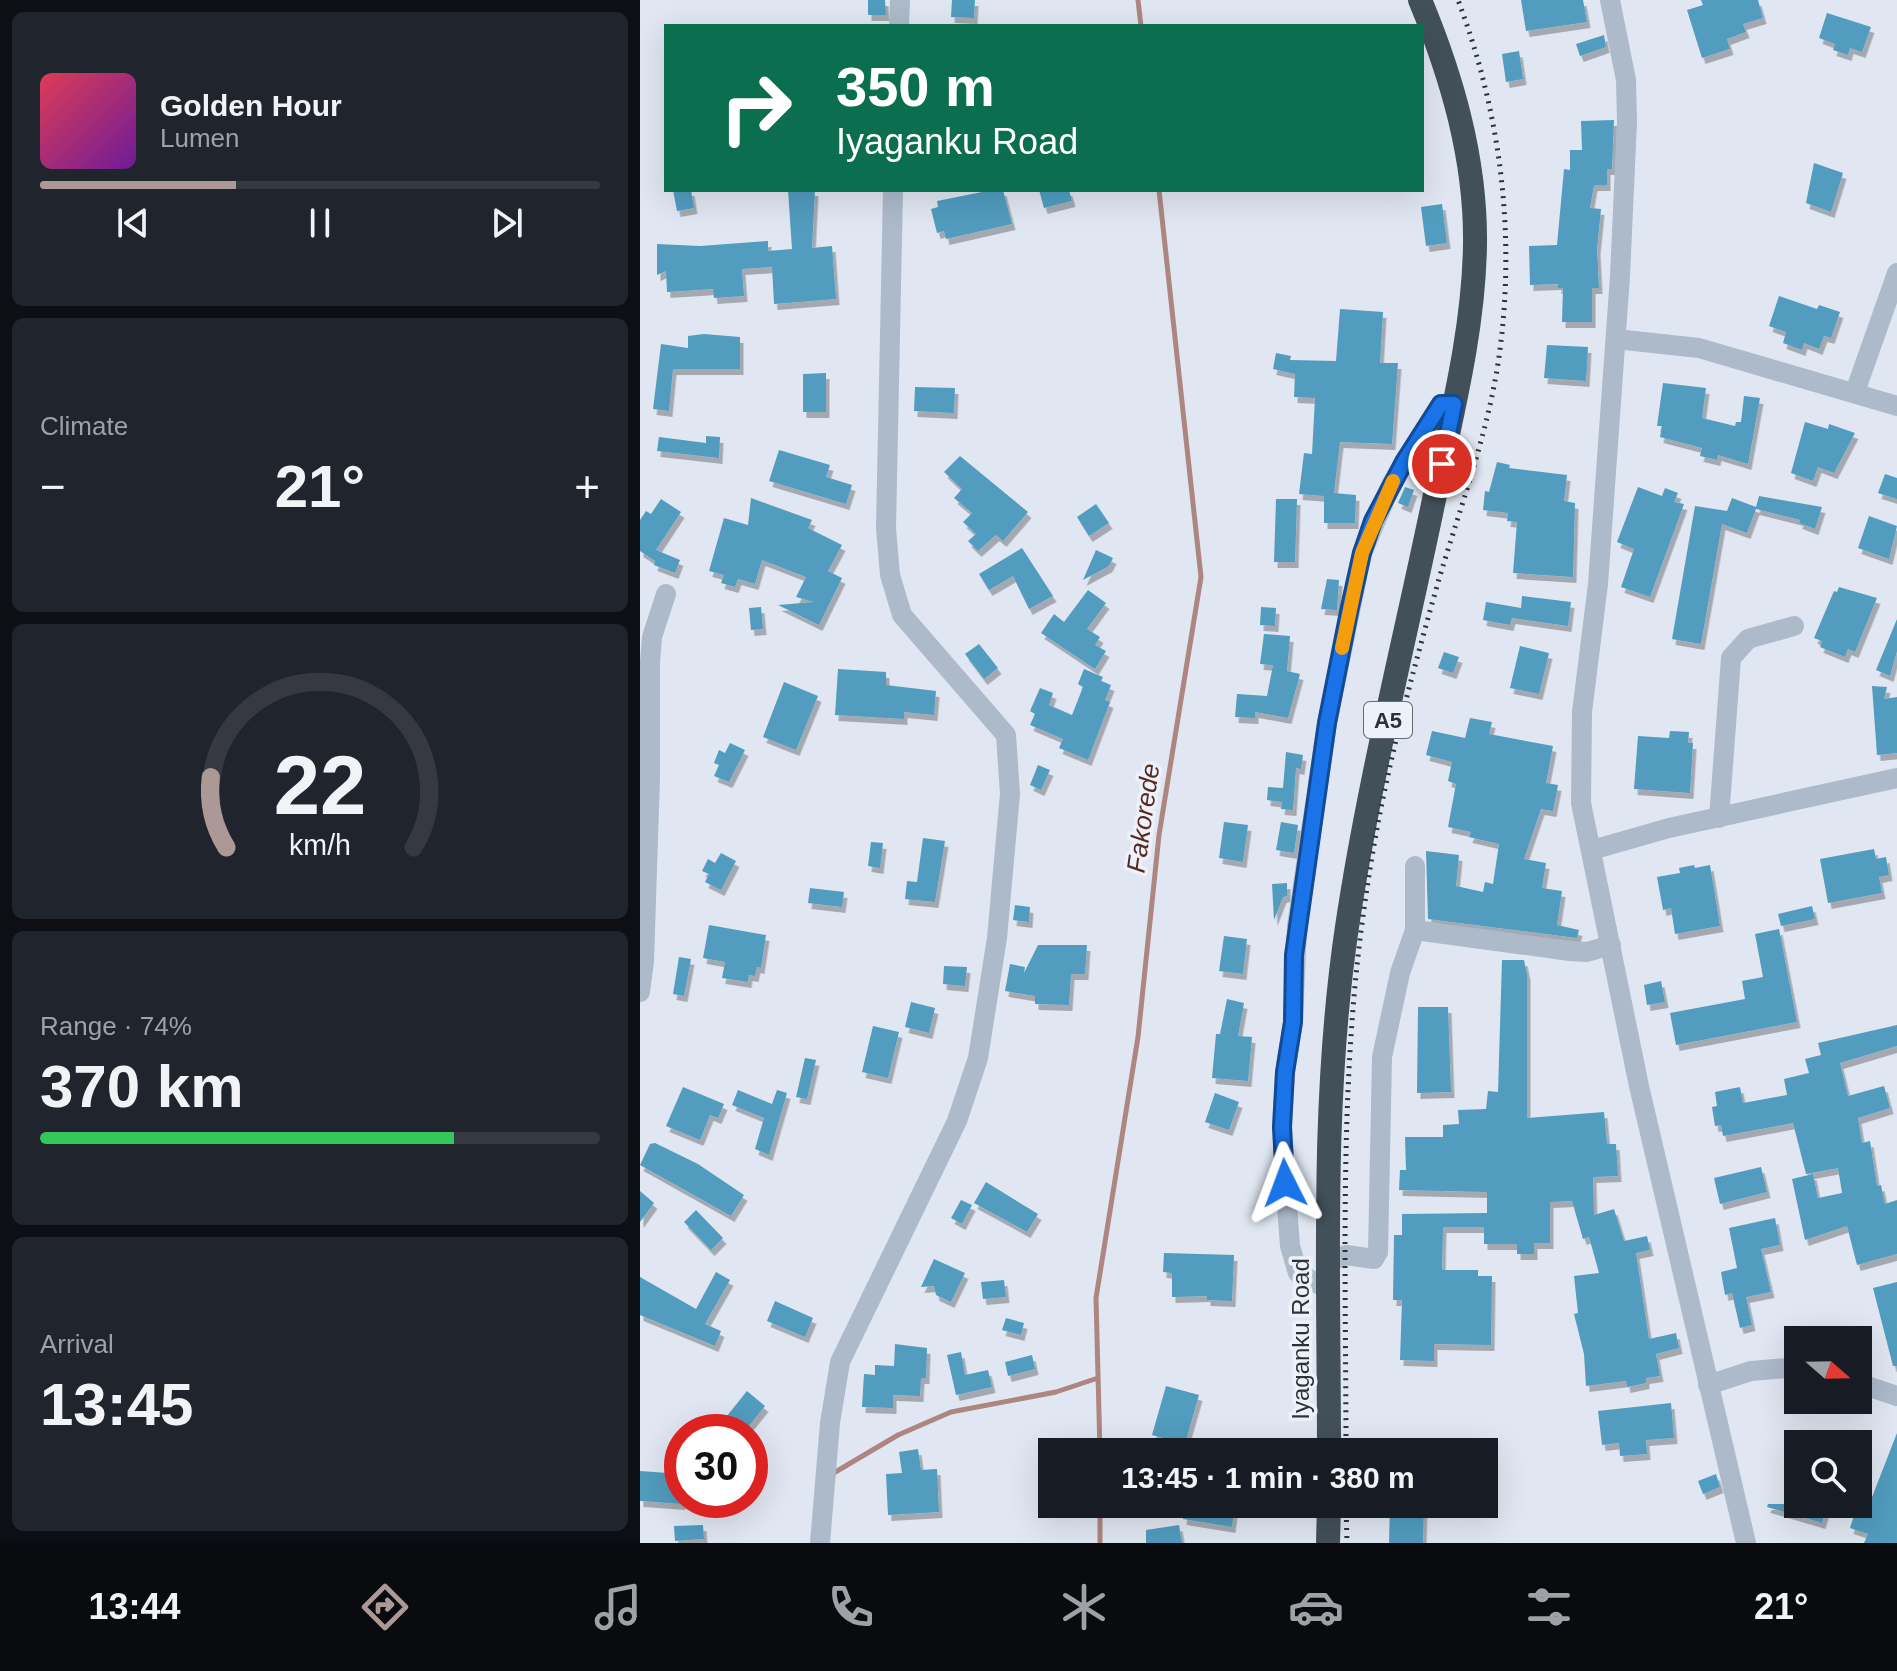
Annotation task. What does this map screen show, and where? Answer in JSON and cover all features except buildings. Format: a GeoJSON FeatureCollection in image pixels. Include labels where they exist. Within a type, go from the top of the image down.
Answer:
{"type":"FeatureCollection","features":[{"type":"Feature","properties":{"kind":"highway","name":"Iyaganku Road"},"geometry":{"type":"LineString","coordinates":[[1329,1438],[1329,1104],[1347,926],[1359,849],[1454,404],[1475,244],[1472,198],[1458,108],[1420,0]]}},
{"type":"Feature","properties":{"kind":"highway"},"geometry":{"type":"LineString","coordinates":[[1328,1543],[1329,1518]]}},
{"type":"Feature","properties":{"kind":"street"},"geometry":{"type":"LineString","coordinates":[[899,24],[900,0]]}},
{"type":"Feature","properties":{"kind":"street"},"geometry":{"type":"LineString","coordinates":[[1610,0],[1628,102],[1616,339],[1598,584],[1579,755],[1581,803],[1639,1086],[1746,1543]]}},
{"type":"Feature","properties":{"kind":"street"},"geometry":{"type":"LineString","coordinates":[[820,1543],[830,1423],[840,1362],[957,1121],[978,1058],[997,938],[1010,794],[1006,735],[902,615],[895,602],[886,528],[893,192]]}},
{"type":"Feature","properties":{"kind":"street"},"geometry":{"type":"LineString","coordinates":[[1855,392],[1897,273]]}},
{"type":"Feature","properties":{"kind":"street"},"geometry":{"type":"LineString","coordinates":[[1616,339],[1699,348],[1897,406]]}},
{"type":"Feature","properties":{"kind":"street"},"geometry":{"type":"LineString","coordinates":[[1329,1290],[1298,1273],[1290,1246],[1282,1127],[1297,926],[1327,723],[1362,553],[1392,483],[1428,421],[1441,404],[1454,404]]}},
{"type":"Feature","properties":{"kind":"street"},"geometry":{"type":"LineString","coordinates":[[640,992],[644,961],[650,778],[650,662],[652,637],[666,594]]}},
{"type":"Feature","properties":{"kind":"street"},"geometry":{"type":"LineString","coordinates":[[1719,818],[1731,658],[1748,639],[1794,626]]}},
{"type":"Feature","properties":{"kind":"street"},"geometry":{"type":"LineString","coordinates":[[1592,850],[1897,778]]}},
{"type":"Feature","properties":{"kind":"street"},"geometry":{"type":"LineString","coordinates":[[1329,1262],[1346,1255],[1374,1259],[1378,1252],[1382,1057],[1400,973],[1415,930],[1415,866]]}},
{"type":"Feature","properties":{"kind":"street"},"geometry":{"type":"LineString","coordinates":[[1415,930],[1570,951],[1587,952],[1611,945]]}},
{"type":"Feature","properties":{"kind":"street"},"geometry":{"type":"LineString","coordinates":[[1708,1385],[1751,1371],[1784,1368]]}},
{"type":"Feature","properties":{"kind":"street"},"geometry":{"type":"LineString","coordinates":[[1872,1388],[1897,1396]]}},
{"type":"Feature","properties":{"kind":"waterway","name":"Fakorede"},"geometry":{"type":"LineString","coordinates":[[1138,0],[1141,24]]}},
{"type":"Feature","properties":{"kind":"waterway","name":"Fakorede"},"geometry":{"type":"LineString","coordinates":[[1100,1438],[1096,1298],[1138,1037],[1159,835],[1201,577],[1159,192]]}},
{"type":"Feature","properties":{"kind":"waterway"},"geometry":{"type":"LineString","coordinates":[[832,1474],[898,1435],[951,1412],[1056,1392],[1098,1378]]}},
{"type":"Feature","properties":{"kind":"waterway","name":"Fakorede"},"geometry":{"type":"LineString","coordinates":[[1100,1518],[1100,1543]]}},
{"type":"Feature","properties":{"kind":"railway"},"geometry":{"type":"LineString","coordinates":[[1346,1438],[1346,1166],[1358,952],[1381,806],[1408,691],[1488,413],[1504,312],[1506,266],[1501,176],[1485,87],[1458,0]]}},
{"type":"Feature","properties":{"kind":"railway"},"geometry":{"type":"LineString","coordinates":[[1346,1518],[1347,1543]]}},
{"type":"Feature","properties":{"kind":"slow traffic"},"geometry":{"type":"LineString","coordinates":[[1342,648],[1362,553],[1373,521],[1393,481]]}},
{"type":"Feature","properties":{"kind":"route"},"geometry":{"type":"LineString","coordinates":[[1285,1183],[1282,1127],[1285,1072],[1293,1022],[1297,926],[1307,878],[1327,723],[1350,607],[1362,553],[1373,521],[1392,483],[1441,404],[1454,404],[1442,464]]}}]}
